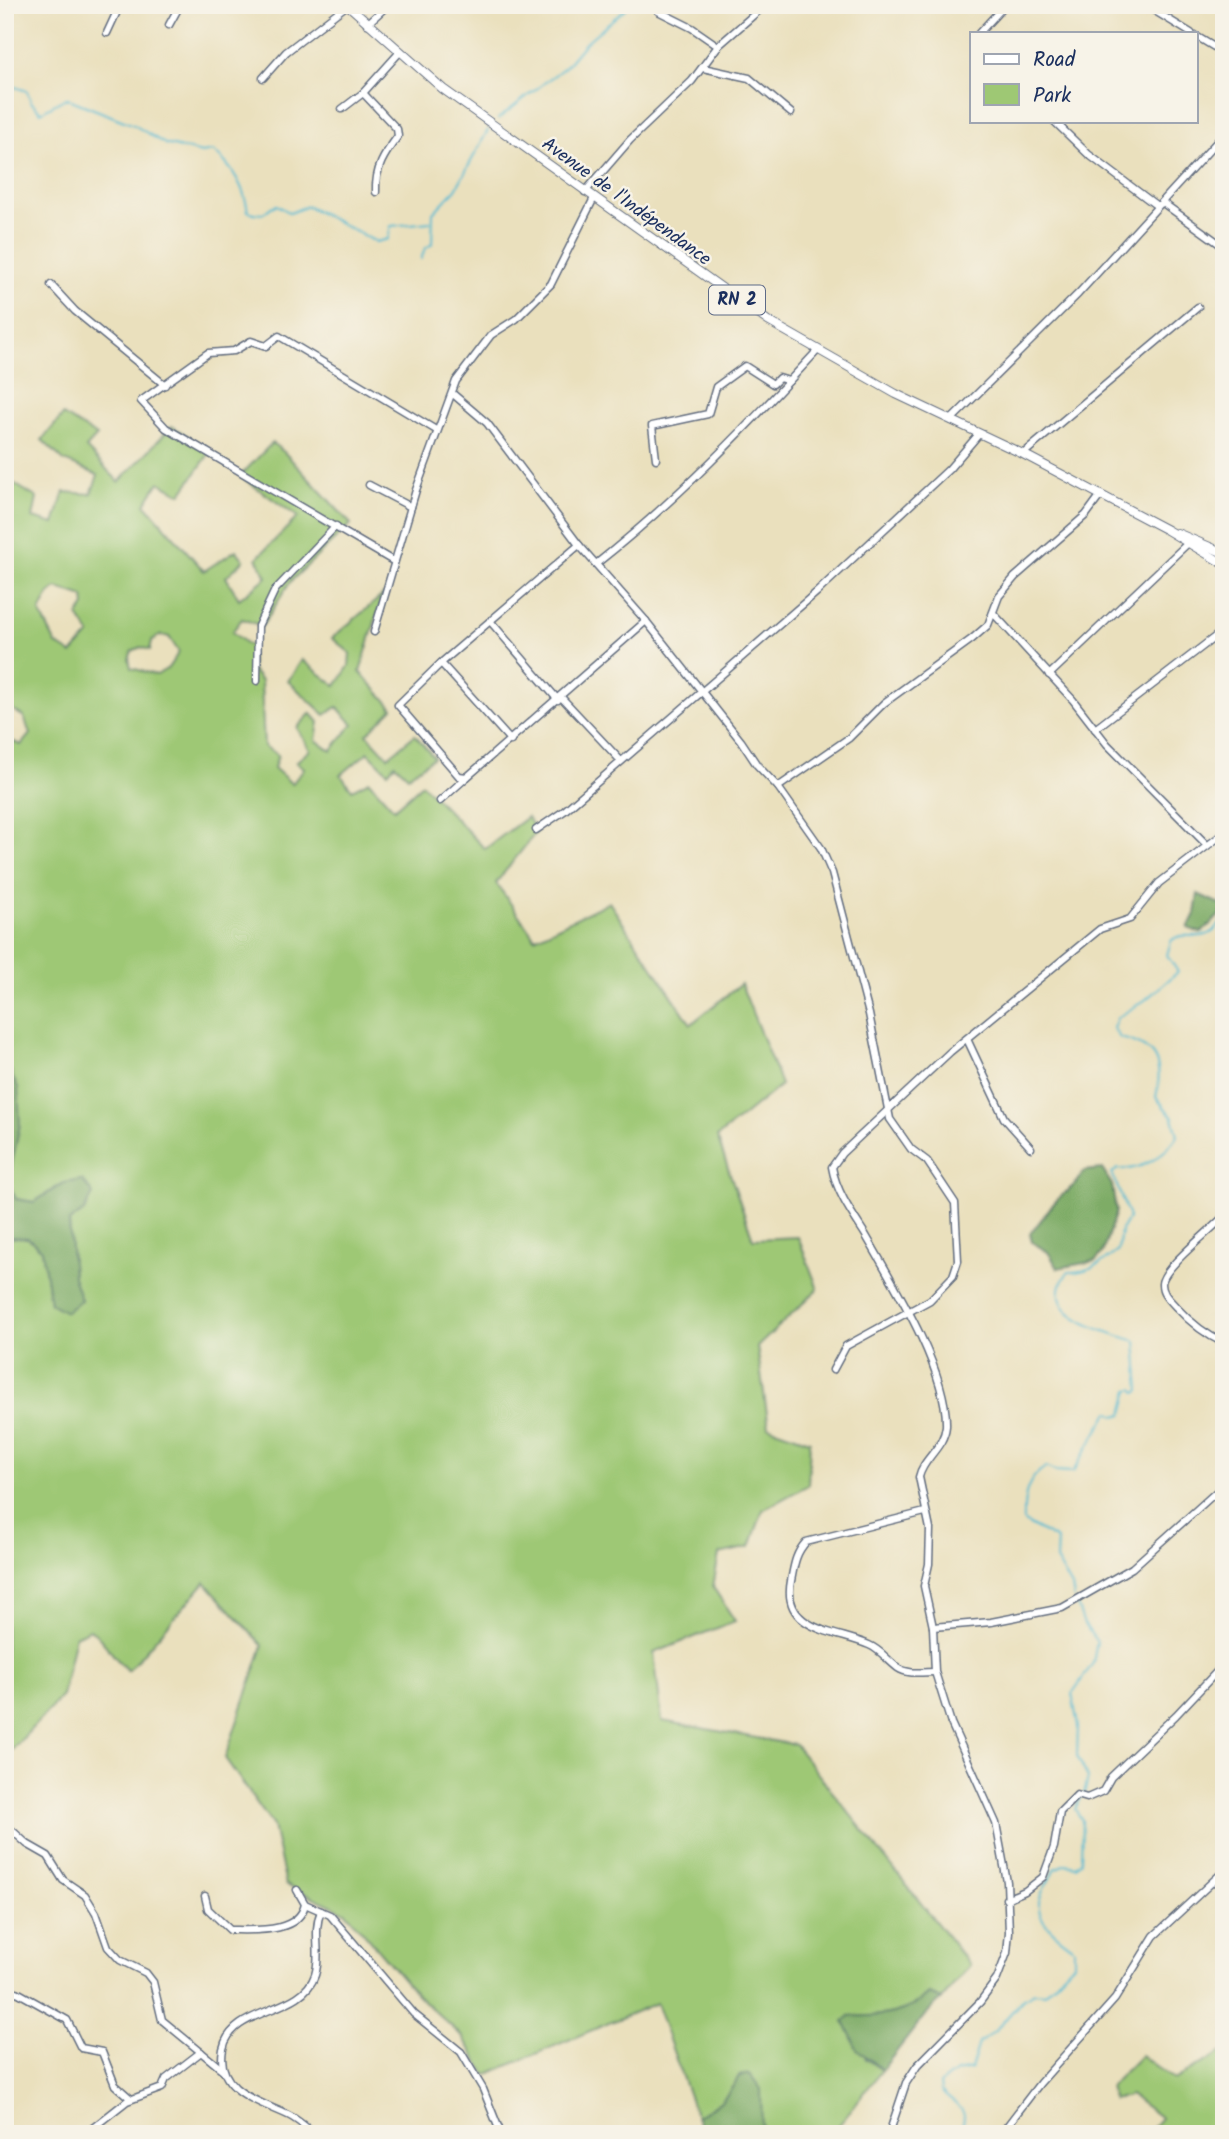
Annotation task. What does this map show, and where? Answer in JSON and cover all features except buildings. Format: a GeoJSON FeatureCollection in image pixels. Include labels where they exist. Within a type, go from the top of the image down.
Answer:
{"type":"FeatureCollection","features":[{"type":"Feature","properties":{"kind":"main road","name":"Avenue de l'Indépendance"},"geometry":{"type":"LineString","coordinates":[[347,5],[399,53],[585,192],[768,321],[817,351],[1023,454],[1167,530],[1224,564]]}},
{"type":"Feature","properties":{"kind":"main road","name":"Avenue de l'Indépendance"},"geometry":{"type":"LineString","coordinates":[[1167,530],[1197,539],[1224,553]]}},
{"type":"Feature","properties":{"kind":"street"},"geometry":{"type":"LineString","coordinates":[[107,33],[120,5]]}},
{"type":"Feature","properties":{"kind":"street"},"geometry":{"type":"LineString","coordinates":[[169,26],[180,5]]}},
{"type":"Feature","properties":{"kind":"street"},"geometry":{"type":"LineString","coordinates":[[263,79],[286,52],[347,5]]}},
{"type":"Feature","properties":{"kind":"street"},"geometry":{"type":"LineString","coordinates":[[367,23],[388,5]]}},
{"type":"Feature","properties":{"kind":"street"},"geometry":{"type":"LineString","coordinates":[[585,192],[630,140],[703,68],[719,46],[765,5]]}},
{"type":"Feature","properties":{"kind":"street"},"geometry":{"type":"LineString","coordinates":[[980,32],[1005,5]]}},
{"type":"Feature","properties":{"kind":"street"},"geometry":{"type":"LineString","coordinates":[[1145,5],[1189,32]]}},
{"type":"Feature","properties":{"kind":"street"},"geometry":{"type":"LineString","coordinates":[[658,11],[701,33],[719,46]]}},
{"type":"Feature","properties":{"kind":"street"},"geometry":{"type":"LineString","coordinates":[[1198,37],[1224,53]]}},
{"type":"Feature","properties":{"kind":"street"},"geometry":{"type":"LineString","coordinates":[[342,108],[363,93],[399,53]]}},
{"type":"Feature","properties":{"kind":"street"},"geometry":{"type":"LineString","coordinates":[[703,68],[749,78],[791,113]]}},
{"type":"Feature","properties":{"kind":"street"},"geometry":{"type":"LineString","coordinates":[[363,93],[397,129],[398,136],[378,168],[376,192]]}},
{"type":"Feature","properties":{"kind":"street"},"geometry":{"type":"LineString","coordinates":[[1055,122],[1088,154],[1224,247]]}},
{"type":"Feature","properties":{"kind":"street"},"geometry":{"type":"LineString","coordinates":[[951,420],[1078,293],[1224,134]]}},
{"type":"Feature","properties":{"kind":"street"},"geometry":{"type":"LineString","coordinates":[[374,632],[393,561],[436,430],[453,394],[456,381],[475,353],[551,284],[594,198]]}},
{"type":"Feature","properties":{"kind":"street"},"geometry":{"type":"LineString","coordinates":[[51,285],[75,311],[165,385]]}},
{"type":"Feature","properties":{"kind":"street"},"geometry":{"type":"LineString","coordinates":[[1023,454],[1198,307]]}},
{"type":"Feature","properties":{"kind":"street"},"geometry":{"type":"LineString","coordinates":[[393,561],[336,526],[276,495],[166,428],[141,401],[208,354],[234,351],[251,341],[267,346],[279,336],[436,430]]}},
{"type":"Feature","properties":{"kind":"street"},"geometry":{"type":"LineString","coordinates":[[596,564],[663,509],[817,351]]}},
{"type":"Feature","properties":{"kind":"street"},"geometry":{"type":"LineString","coordinates":[[656,459],[652,426],[708,414],[716,387],[745,366],[773,384],[779,378],[789,381]]}},
{"type":"Feature","properties":{"kind":"street"},"geometry":{"type":"LineString","coordinates":[[453,394],[486,423],[579,545],[646,621],[778,787],[821,848],[832,873],[869,1014],[890,1119],[911,1149],[927,1161],[946,1185],[956,1203],[958,1216],[958,1261],[953,1276],[930,1300],[846,1346],[833,1370]]}},
{"type":"Feature","properties":{"kind":"street"},"geometry":{"type":"LineString","coordinates":[[536,830],[564,811],[702,693],[894,521],[949,469],[979,434]]}},
{"type":"Feature","properties":{"kind":"street"},"geometry":{"type":"LineString","coordinates":[[369,485],[411,507]]}},
{"type":"Feature","properties":{"kind":"street"},"geometry":{"type":"LineString","coordinates":[[778,787],[849,738],[884,703],[988,625],[999,596],[1014,577],[1086,515],[1100,496]]}},
{"type":"Feature","properties":{"kind":"street"},"geometry":{"type":"LineString","coordinates":[[257,681],[258,626],[275,590],[336,526]]}},
{"type":"Feature","properties":{"kind":"street"},"geometry":{"type":"LineString","coordinates":[[1049,675],[1187,544]]}},
{"type":"Feature","properties":{"kind":"street"},"geometry":{"type":"LineString","coordinates":[[467,777],[459,776],[398,705],[441,663],[579,545]]}},
{"type":"Feature","properties":{"kind":"street"},"geometry":{"type":"LineString","coordinates":[[993,613],[1095,729],[1208,845]]}},
{"type":"Feature","properties":{"kind":"street"},"geometry":{"type":"LineString","coordinates":[[440,801],[646,621]]}},
{"type":"Feature","properties":{"kind":"street"},"geometry":{"type":"LineString","coordinates":[[491,622],[559,698],[621,761]]}},
{"type":"Feature","properties":{"kind":"street"},"geometry":{"type":"LineString","coordinates":[[1095,729],[1224,630]]}},
{"type":"Feature","properties":{"kind":"street"},"geometry":{"type":"LineString","coordinates":[[441,663],[511,741]]}},
{"type":"Feature","properties":{"kind":"street"},"geometry":{"type":"LineString","coordinates":[[889,2134],[906,2082],[916,2066],[980,2001],[997,1979],[1007,1953],[1007,1882],[996,1823],[951,1723],[935,1672],[933,1627],[924,1586],[930,1549],[919,1477],[938,1449],[946,1425],[930,1358],[846,1203],[832,1167],[889,1108],[967,1039],[1100,929],[1130,919],[1159,883],[1224,833]]}},
{"type":"Feature","properties":{"kind":"street"},"geometry":{"type":"LineString","coordinates":[[967,1039],[1004,1118],[1031,1147]]}},
{"type":"Feature","properties":{"kind":"street"},"geometry":{"type":"LineString","coordinates":[[1224,1216],[1162,1280],[1165,1295],[1180,1311],[1212,1338],[1224,1343]]}},
{"type":"Feature","properties":{"kind":"street"},"geometry":{"type":"LineString","coordinates":[[933,1627],[991,1622],[1062,1608],[1132,1568],[1224,1485]]}},
{"type":"Feature","properties":{"kind":"street"},"geometry":{"type":"LineString","coordinates":[[925,1512],[806,1542],[797,1552],[789,1587],[792,1605],[799,1617],[810,1626],[870,1645],[900,1670],[935,1672]]}},
{"type":"Feature","properties":{"kind":"street"},"geometry":{"type":"LineString","coordinates":[[1006,1899],[1025,1891],[1043,1877],[1054,1847],[1060,1812],[1077,1795],[1085,1798],[1103,1791],[1111,1777],[1176,1715],[1224,1664]]}},
{"type":"Feature","properties":{"kind":"street"},"geometry":{"type":"LineString","coordinates":[[5,1824],[27,1844],[48,1856],[63,1880],[85,1895],[96,1913],[108,1947],[120,1960],[146,1973],[153,1982],[162,2020],[223,2071],[251,2101],[289,2115],[314,2134]]}},
{"type":"Feature","properties":{"kind":"street"},"geometry":{"type":"LineString","coordinates":[[1001,2134],[1041,2083],[1115,1998],[1154,1936],[1224,1871]]}},
{"type":"Feature","properties":{"kind":"street"},"geometry":{"type":"LineString","coordinates":[[298,1890],[305,1904],[330,1915],[414,2014],[461,2052],[483,2089],[501,2134]]}},
{"type":"Feature","properties":{"kind":"street"},"geometry":{"type":"LineString","coordinates":[[205,1896],[208,1909],[230,1930],[261,1930],[289,1924],[303,1911],[305,1904]]}},
{"type":"Feature","properties":{"kind":"street"},"geometry":{"type":"LineString","coordinates":[[223,2071],[221,2060],[225,2040],[233,2027],[282,2005],[305,1988],[315,1975],[315,1925],[321,1911]]}},
{"type":"Feature","properties":{"kind":"street"},"geometry":{"type":"LineString","coordinates":[[5,1993],[17,1992],[67,2020],[81,2048],[102,2052],[115,2085],[131,2099]]}},
{"type":"Feature","properties":{"kind":"street"},"geometry":{"type":"LineString","coordinates":[[85,2134],[131,2099],[162,2088],[166,2080],[201,2052]]}},
{"type":"Feature","properties":{"kind":"green space"},"geometry":{"type":"Polygon","coordinates":[[[63,415],[97,436],[86,448],[119,482],[172,426],[211,451],[181,494],[159,482],[145,504],[204,571],[236,550],[244,560],[226,577],[239,599],[267,577],[257,558],[298,517],[240,476],[272,443],[284,452],[351,524],[291,581],[262,626],[242,619],[232,632],[251,647],[252,670],[261,681],[264,746],[278,755],[274,768],[292,784],[304,768],[296,762],[310,750],[297,728],[311,713],[319,722],[316,740],[331,751],[353,724],[337,707],[325,715],[288,681],[302,660],[336,686],[349,666],[350,653],[332,638],[383,595],[360,672],[393,708],[367,734],[388,757],[415,735],[434,757],[408,776],[395,764],[388,772],[368,752],[341,775],[352,790],[369,781],[394,809],[422,784],[485,849],[527,817],[537,831],[496,883],[535,938],[609,902],[691,1024],[741,984],[781,1085],[717,1137],[753,1239],[798,1237],[818,1289],[757,1347],[769,1427],[810,1441],[808,1485],[763,1510],[750,1547],[719,1554],[713,1587],[735,1621],[654,1653],[662,1721],[795,1745],[970,1965],[942,1999],[929,1994],[911,2006],[892,2013],[850,2016],[866,2059],[882,2070],[832,2134],[762,2134],[739,2076],[721,2100],[696,2116],[656,2003],[486,2075],[463,2037],[416,1994],[346,1912],[286,1885],[273,1826],[225,1758],[263,1646],[205,1582],[128,1671],[90,1629],[75,1636],[62,1696],[9,1753],[5,1764],[5,1237],[28,1238],[42,1250],[50,1303],[81,1300],[73,1277],[69,1222],[84,1211],[93,1194],[82,1180],[64,1183],[34,1202],[16,1199],[8,1183],[20,1124],[11,1071],[5,1064],[5,738],[21,745],[30,734],[24,717],[5,705],[5,491],[13,483],[37,498],[33,518],[54,524],[64,492],[91,494],[98,475],[64,461],[42,440],[63,415]],[[57,588],[49,594],[40,612],[56,644],[72,654],[90,634],[78,616],[85,606],[84,597],[57,588]],[[160,635],[152,641],[150,650],[141,647],[132,651],[129,659],[131,668],[157,675],[168,668],[179,652],[169,637],[160,635]]]}},
{"type":"Feature","properties":{"kind":"green space"},"geometry":{"type":"Polygon","coordinates":[[[1198,894],[1224,906],[1221,914],[1201,933],[1188,928],[1195,914],[1198,894]]]}},
{"type":"Feature","properties":{"kind":"green space"},"geometry":{"type":"Polygon","coordinates":[[[5,1064],[18,1087],[20,1124],[8,1183],[16,1199],[34,1202],[64,1183],[82,1180],[93,1194],[84,1211],[69,1222],[73,1277],[81,1300],[66,1312],[50,1303],[42,1250],[28,1238],[5,1237],[5,1064]]]}},
{"type":"Feature","properties":{"kind":"green space"},"geometry":{"type":"Polygon","coordinates":[[[1102,1169],[1112,1185],[1116,1211],[1102,1254],[1095,1261],[1058,1268],[1048,1252],[1032,1242],[1030,1233],[1084,1171],[1102,1169]]]}},
{"type":"Feature","properties":{"kind":"green space"},"geometry":{"type":"Polygon","coordinates":[[[929,1994],[942,1999],[926,2014],[882,2070],[857,2049],[844,2021],[850,2016],[892,2013],[911,2006],[929,1994]]]}},
{"type":"Feature","properties":{"kind":"green space"},"geometry":{"type":"Polygon","coordinates":[[[1224,2051],[1224,2134],[1147,2134],[1161,2118],[1130,2095],[1113,2100],[1109,2087],[1141,2055],[1174,2080],[1224,2051]]]}},
{"type":"Feature","properties":{"kind":"green space"},"geometry":{"type":"Polygon","coordinates":[[[750,2074],[761,2089],[762,2134],[702,2134],[696,2116],[721,2100],[739,2076],[750,2074]]]}},
{"type":"Feature","properties":{"kind":"waterway"},"geometry":{"type":"LineString","coordinates":[[498,119],[566,66],[586,42],[630,5]]}},
{"type":"Feature","properties":{"kind":"waterway"},"geometry":{"type":"LineString","coordinates":[[5,89],[15,87],[27,91],[31,102],[41,112],[66,98],[134,125],[165,144],[202,153],[213,151],[236,178],[244,193],[248,211],[260,214],[277,205],[290,213],[307,206],[376,242],[388,239],[391,226],[430,222]]}},
{"type":"Feature","properties":{"kind":"waterway"},"geometry":{"type":"LineString","coordinates":[[421,259],[425,249],[432,244],[433,213],[456,189],[488,130]]}},
{"type":"Feature","properties":{"kind":"waterway"},"geometry":{"type":"LineString","coordinates":[[1224,354],[1224,362]]}},
{"type":"Feature","properties":{"kind":"waterway"},"geometry":{"type":"LineString","coordinates":[[1074,1598],[1072,1587],[1056,1560],[1057,1540],[1024,1522],[1027,1491],[1034,1478],[1046,1467],[1055,1471],[1073,1472],[1109,1412],[1116,1416],[1123,1414],[1129,1390],[1134,1389],[1137,1393],[1140,1390],[1136,1341],[1079,1320],[1068,1311],[1061,1300],[1060,1287],[1068,1272],[1088,1269],[1118,1251],[1121,1230],[1129,1217],[1112,1173],[1118,1169],[1136,1167],[1152,1161],[1178,1135],[1173,1118],[1156,1097],[1159,1074],[1154,1057],[1142,1046],[1120,1038],[1113,1028],[1117,1018],[1145,1000],[1178,972],[1167,955],[1171,941],[1180,936],[1206,935],[1213,932],[1224,920]]}},
{"type":"Feature","properties":{"kind":"waterway"},"geometry":{"type":"LineString","coordinates":[[1076,1603],[1084,1624],[1097,1642],[1093,1663],[1072,1694],[1078,1726],[1077,1756],[1088,1778],[1084,1794]]}},
{"type":"Feature","properties":{"kind":"waterway"},"geometry":{"type":"LineString","coordinates":[[958,2134],[964,2118],[963,2113],[941,2091],[940,2084],[956,2072],[971,2069],[979,2043],[995,2031],[1024,1998],[1034,1992],[1045,1993],[1074,1963],[1074,1948],[1047,1926],[1039,1904],[1054,1869],[1066,1864],[1076,1866],[1081,1861],[1082,1820],[1075,1809],[1080,1798]]}}]}
